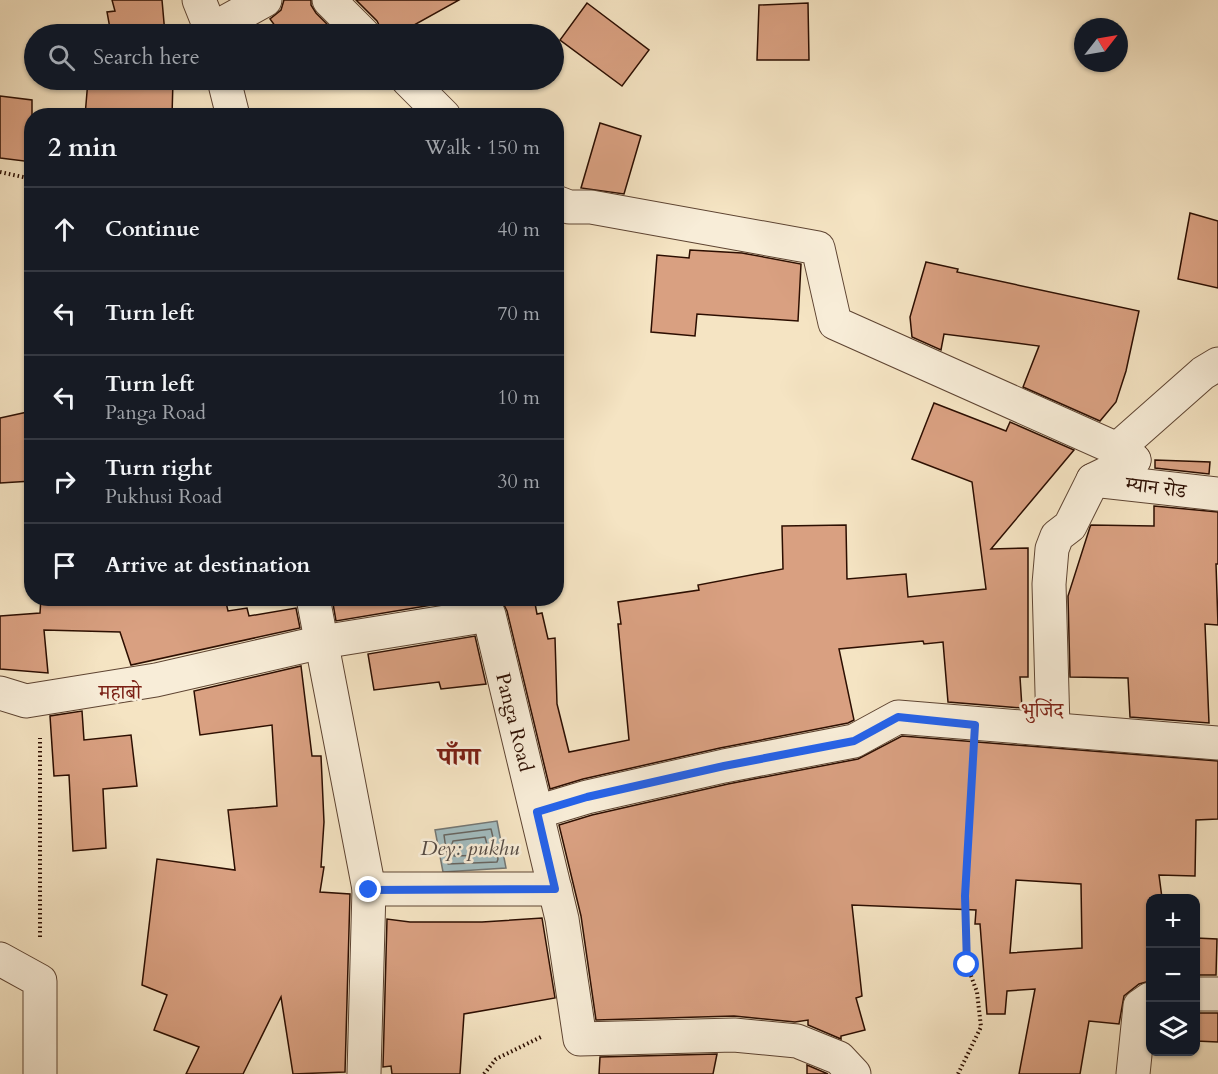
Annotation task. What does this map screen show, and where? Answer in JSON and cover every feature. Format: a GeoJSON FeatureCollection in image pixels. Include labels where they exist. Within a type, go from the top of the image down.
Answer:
{"type":"FeatureCollection","features":[{"type":"Feature","properties":{"kind":"street"},"geometry":{"type":"LineString","coordinates":[[199,0],[209,24]]}},
{"type":"Feature","properties":{"kind":"street"},"geometry":{"type":"LineString","coordinates":[[225,24],[265,0]]}},
{"type":"Feature","properties":{"kind":"street"},"geometry":{"type":"LineString","coordinates":[[329,0],[353,24]]}},
{"type":"Feature","properties":{"kind":"street"},"geometry":{"type":"LineString","coordinates":[[226,90],[231,108]]}},
{"type":"Feature","properties":{"kind":"street"},"geometry":{"type":"LineString","coordinates":[[418,90],[436,108]]}},
{"type":"Feature","properties":{"kind":"street"},"geometry":{"type":"LineString","coordinates":[[564,205],[591,207],[818,248],[835,322],[1117,449],[1134,460],[1093,480],[1070,526],[1057,537],[1052,549],[1049,584],[1053,728]]}},
{"type":"Feature","properties":{"kind":"street"},"geometry":{"type":"LineString","coordinates":[[1117,449],[1203,373],[1218,364]]}},
{"type":"Feature","properties":{"kind":"street","name":"म्यान रोड"},"geometry":{"type":"LineString","coordinates":[[1093,480],[1218,494]]}},
{"type":"Feature","properties":{"kind":"street"},"geometry":{"type":"LineString","coordinates":[[315,606],[369,890],[364,1074]]}},
{"type":"Feature","properties":{"kind":"street","name":"Panga Road"},"geometry":{"type":"LineString","coordinates":[[0,693],[26,701],[156,680],[322,642],[489,615],[566,939],[580,1039],[734,1035],[797,1041],[839,1058],[854,1074]]}},
{"type":"Feature","properties":{"kind":"street"},"geometry":{"type":"LineString","coordinates":[[537,812],[587,797],[724,766],[854,741],[898,717],[1218,743]]}},
{"type":"Feature","properties":{"kind":"street"},"geometry":{"type":"LineString","coordinates":[[369,890],[555,889]]}},
{"type":"Feature","properties":{"kind":"street"},"geometry":{"type":"LineString","coordinates":[[0,959],[40,981],[40,1074]]}},
{"type":"Feature","properties":{"kind":"street"},"geometry":{"type":"LineString","coordinates":[[1200,994],[1218,994]]}},
{"type":"Feature","properties":{"kind":"street"},"geometry":{"type":"LineString","coordinates":[[1133,1074],[1140,1006],[1146,1002]]}},
{"type":"Feature","properties":{"kind":"path"},"geometry":{"type":"LineString","coordinates":[[0,172],[24,177]]}},
{"type":"Feature","properties":{"kind":"path"},"geometry":{"type":"LineString","coordinates":[[40,698],[40,981]]}},
{"type":"Feature","properties":{"kind":"path"},"geometry":{"type":"LineString","coordinates":[[958,1074],[981,1027],[977,992],[967,965],[965,896],[975,725]]}},
{"type":"Feature","properties":{"kind":"path"},"geometry":{"type":"LineString","coordinates":[[484,1074],[496,1059],[577,1018]]}},
{"type":"Feature","properties":{"kind":"water","name":"Dey: pukhu"},"geometry":{"type":"Polygon","coordinates":[[[497,821],[506,868],[443,872],[435,830],[497,821]]]}},
{"type":"Feature","properties":{"kind":"building"},"geometry":{"type":"Polygon","coordinates":[[[112,0],[162,0],[164,24],[109,24],[107,12],[115,11],[112,0]]]}},
{"type":"Feature","properties":{"kind":"building"},"geometry":{"type":"Polygon","coordinates":[[[284,0],[311,0],[316,13],[327,24],[274,24],[270,19],[281,10],[284,0]]]}},
{"type":"Feature","properties":{"kind":"building"},"geometry":{"type":"Polygon","coordinates":[[[356,0],[459,0],[416,24],[378,24],[356,0]]]}},
{"type":"Feature","properties":{"kind":"building"},"geometry":{"type":"Polygon","coordinates":[[[587,3],[649,50],[622,86],[564,43],[564,35],[587,3]]]}},
{"type":"Feature","properties":{"kind":"building"},"geometry":{"type":"Polygon","coordinates":[[[808,3],[809,60],[757,60],[759,5],[808,3]]]}},
{"type":"Feature","properties":{"kind":"building"},"geometry":{"type":"Polygon","coordinates":[[[87,90],[173,90],[172,108],[86,108],[87,90]]]}},
{"type":"Feature","properties":{"kind":"building"},"geometry":{"type":"Polygon","coordinates":[[[0,96],[32,100],[32,108],[24,108],[24,161],[0,158],[0,96]]]}},
{"type":"Feature","properties":{"kind":"building"},"geometry":{"type":"Polygon","coordinates":[[[600,123],[641,136],[624,194],[581,188],[600,123]]]}},
{"type":"Feature","properties":{"kind":"building"},"geometry":{"type":"Polygon","coordinates":[[[1190,213],[1218,221],[1218,288],[1178,279],[1190,213]]]}},
{"type":"Feature","properties":{"kind":"building"},"geometry":{"type":"Polygon","coordinates":[[[690,250],[742,253],[801,264],[798,321],[697,314],[695,336],[651,332],[657,255],[689,258],[690,250]]]}},
{"type":"Feature","properties":{"kind":"building"},"geometry":{"type":"Polygon","coordinates":[[[926,262],[958,269],[957,272],[1139,311],[1126,371],[1116,402],[1100,421],[1023,387],[1039,346],[944,334],[941,350],[912,337],[910,317],[926,262]]]}},
{"type":"Feature","properties":{"kind":"building"},"geometry":{"type":"Polygon","coordinates":[[[934,403],[1006,431],[1010,422],[1074,450],[991,549],[1028,548],[1028,677],[1020,677],[1022,708],[948,702],[943,642],[924,644],[923,641],[839,649],[854,720],[848,723],[720,748],[583,779],[550,789],[504,606],[536,606],[537,614],[542,613],[548,639],[555,638],[557,704],[569,752],[629,740],[618,602],[699,590],[698,585],[783,569],[782,526],[846,525],[847,579],[906,574],[908,597],[986,589],[972,482],[912,459],[934,403]]]}},
{"type":"Feature","properties":{"kind":"building"},"geometry":{"type":"Polygon","coordinates":[[[24,413],[24,482],[0,483],[0,418],[24,413]]]}},
{"type":"Feature","properties":{"kind":"building"},"geometry":{"type":"Polygon","coordinates":[[[1155,460],[1210,462],[1209,474],[1155,468],[1155,460]]]}},
{"type":"Feature","properties":{"kind":"building"},"geometry":{"type":"Polygon","coordinates":[[[1154,506],[1218,512],[1218,564],[1216,564],[1218,625],[1205,624],[1209,723],[1130,717],[1128,678],[1070,677],[1068,596],[1090,527],[1091,525],[1154,526],[1154,506]]]}},
{"type":"Feature","properties":{"kind":"building"},"geometry":{"type":"Polygon","coordinates":[[[40,606],[227,606],[228,611],[247,608],[249,616],[296,608],[300,628],[131,665],[120,632],[44,630],[48,673],[0,669],[0,616],[40,613],[40,606]]]}},
{"type":"Feature","properties":{"kind":"building"},"geometry":{"type":"Polygon","coordinates":[[[333,606],[426,606],[336,621],[333,606]]]}},
{"type":"Feature","properties":{"kind":"building"},"geometry":{"type":"Polygon","coordinates":[[[475,636],[486,684],[441,689],[439,682],[374,690],[368,654],[475,636]]]}},
{"type":"Feature","properties":{"kind":"building"},"geometry":{"type":"Polygon","coordinates":[[[301,666],[312,756],[321,756],[324,822],[321,867],[324,867],[320,892],[350,894],[345,1072],[293,1074],[281,997],[243,1074],[186,1074],[199,1047],[154,1030],[167,995],[142,985],[157,859],[235,870],[228,810],[277,806],[272,725],[200,735],[194,691],[301,666]]]}},
{"type":"Feature","properties":{"kind":"building"},"geometry":{"type":"Polygon","coordinates":[[[82,711],[84,740],[131,735],[137,786],[103,789],[106,848],[73,851],[69,775],[54,776],[50,716],[82,711]]]}},
{"type":"Feature","properties":{"kind":"building"},"geometry":{"type":"Polygon","coordinates":[[[902,736],[1218,761],[1218,819],[1196,820],[1195,876],[1159,875],[1161,894],[1146,894],[1146,982],[1139,984],[1124,996],[1119,1024],[1089,1021],[1080,1074],[1019,1074],[1035,989],[1007,991],[1005,1014],[987,1014],[980,924],[975,924],[976,910],[852,905],[862,996],[856,998],[865,1030],[841,1036],[841,1039],[808,1025],[808,1020],[795,1022],[734,1016],[596,1020],[581,916],[559,825],[592,815],[728,784],[858,759],[902,736]],[[1016,880],[1010,953],[1082,948],[1081,884],[1016,880]]]}},
{"type":"Feature","properties":{"kind":"building"},"geometry":{"type":"Polygon","coordinates":[[[542,918],[555,998],[464,1014],[460,1074],[392,1074],[391,1066],[383,1067],[387,919],[410,922],[482,922],[542,918]]]}},
{"type":"Feature","properties":{"kind":"building"},"geometry":{"type":"Polygon","coordinates":[[[1200,938],[1217,939],[1216,975],[1200,975],[1200,938]]]}},
{"type":"Feature","properties":{"kind":"building"},"geometry":{"type":"Polygon","coordinates":[[[1200,1013],[1218,1013],[1218,1042],[1200,1041],[1200,1013]]]}},
{"type":"Feature","properties":{"kind":"building"},"geometry":{"type":"Polygon","coordinates":[[[717,1054],[713,1074],[599,1074],[600,1057],[717,1054]]]}},
{"type":"Feature","properties":{"kind":"building"},"geometry":{"type":"Polygon","coordinates":[[[807,1065],[828,1074],[807,1074],[807,1065]]]}},
{"type":"Feature","properties":{"kind":"district","name":"महाबो"},"geometry":{"type":"Point","coordinates":[120,692]}},
{"type":"Feature","properties":{"kind":"district","name":"भुजिंद"},"geometry":{"type":"Point","coordinates":[1042,710]}},
{"type":"Feature","properties":{"kind":"district","name":"पाँगा"},"geometry":{"type":"Point","coordinates":[459,756]}},
{"type":"Feature","properties":{"kind":"route"},"geometry":{"type":"LineString","coordinates":[[369,890],[555,889],[537,812],[587,797],[724,766],[854,741],[898,717],[975,725],[969,862],[965,896],[967,965]]}}]}
